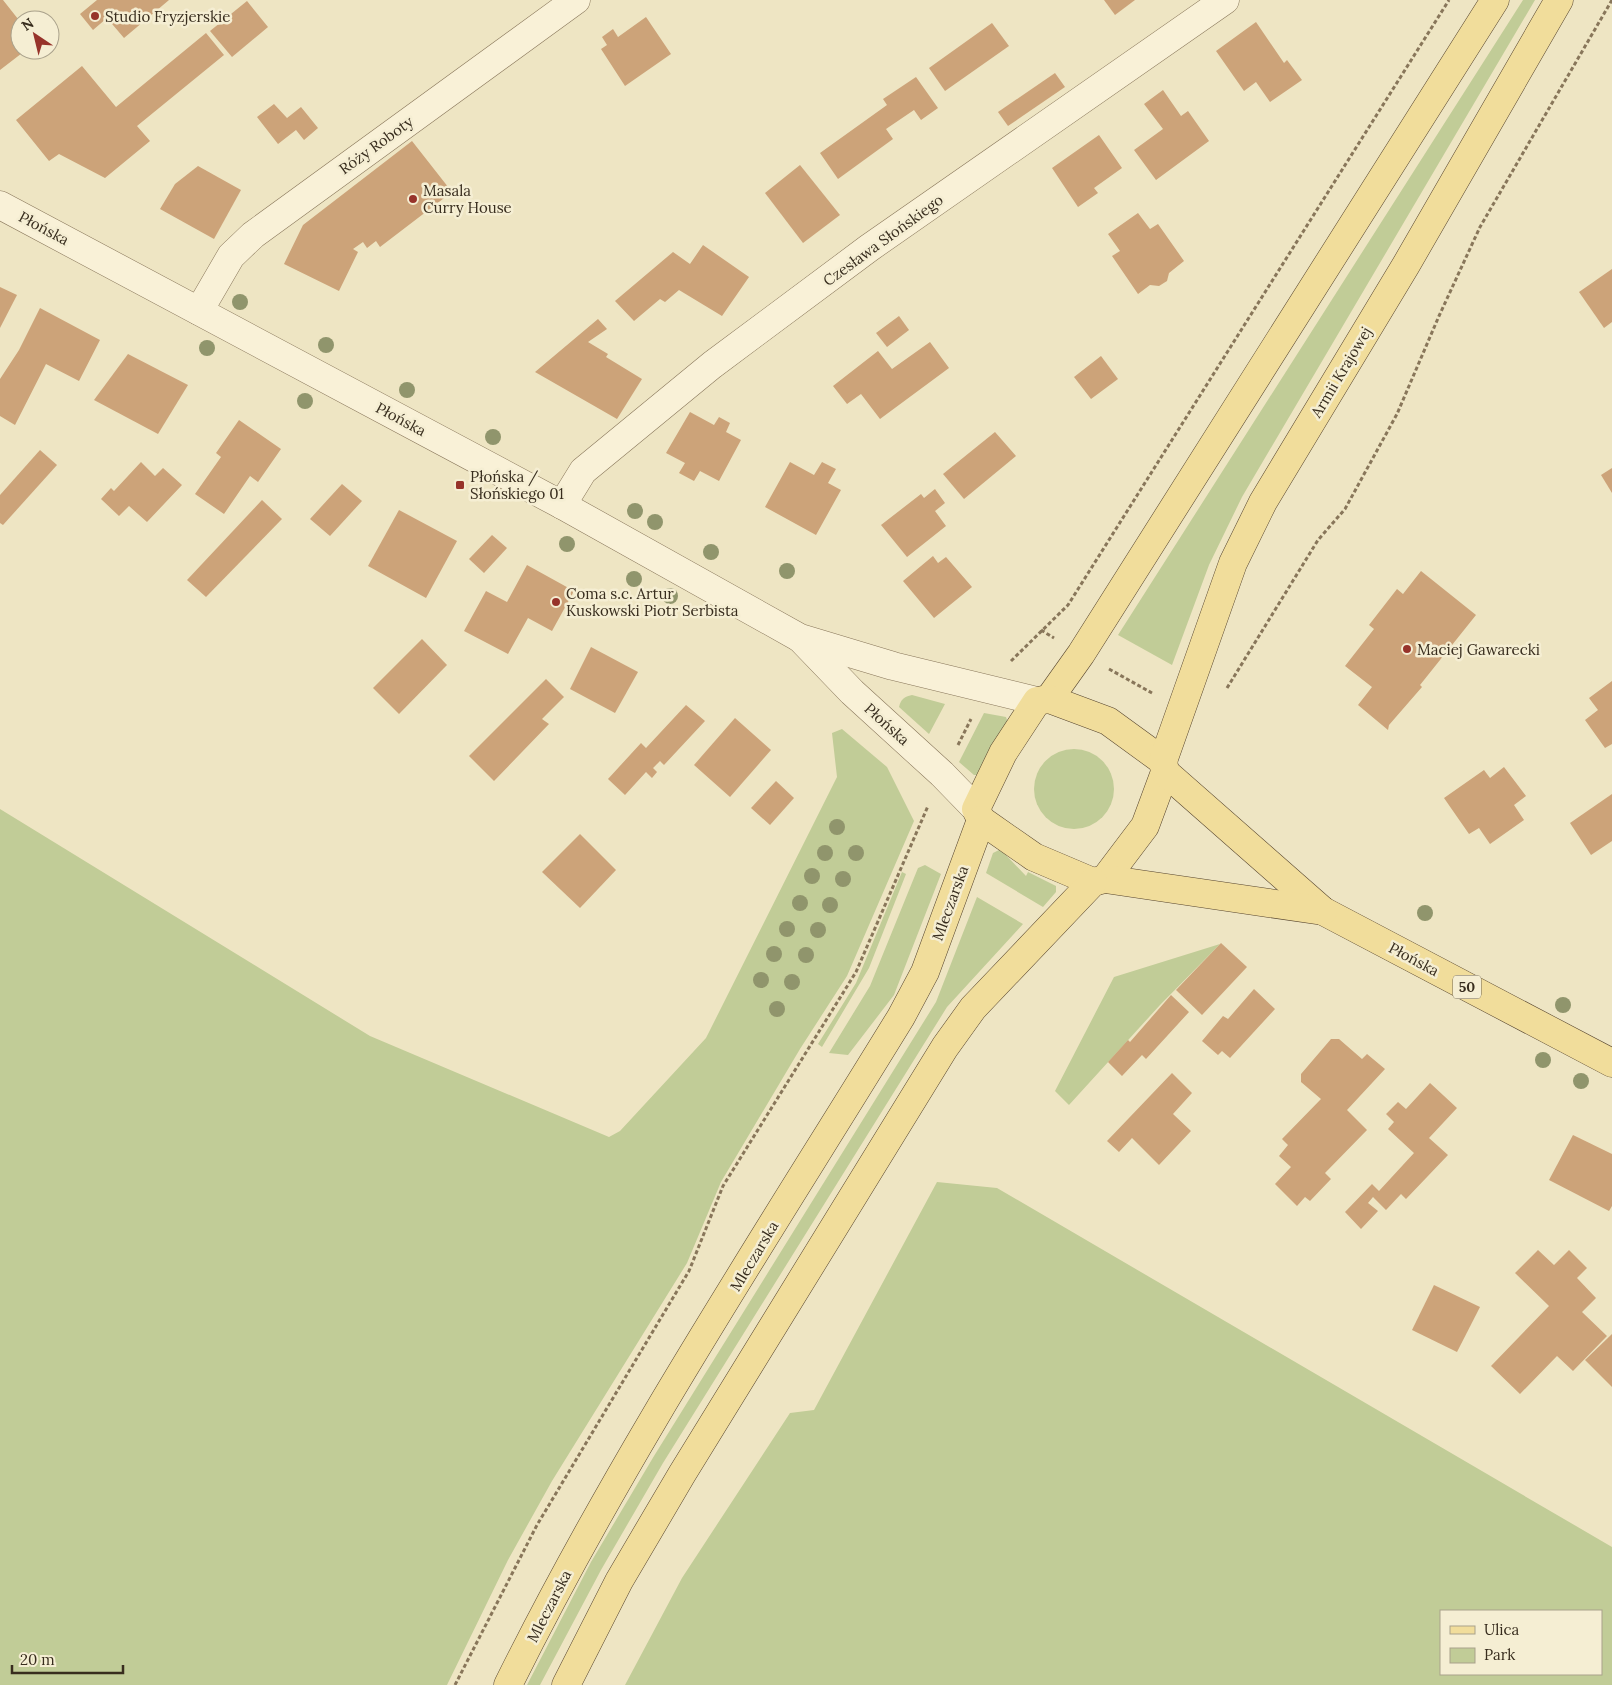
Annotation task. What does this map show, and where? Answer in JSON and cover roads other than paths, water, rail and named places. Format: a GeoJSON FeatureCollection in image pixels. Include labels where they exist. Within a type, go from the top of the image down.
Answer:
{"type":"FeatureCollection","features":[{"type":"Feature","properties":{"kind":"main road"},"geometry":{"type":"LineString","coordinates":[[1099,880],[1034,857],[979,814],[1003,752],[1081,654],[1495,0]]}},
{"type":"Feature","properties":{"kind":"main road","name":"Armii Krajowej"},"geometry":{"type":"LineString","coordinates":[[1164,767],[1181,709],[1233,563],[1262,502],[1406,265],[1559,0]]}},
{"type":"Feature","properties":{"kind":"main road"},"geometry":{"type":"LineString","coordinates":[[566,1685],[619,1581],[682,1474],[945,1047],[973,1008],[1099,880],[1145,826],[1164,767],[1108,721],[1043,700]]}},
{"type":"Feature","properties":{"kind":"main road","name":"Płońska"},"geometry":{"type":"LineString","coordinates":[[1164,767],[1323,910],[1612,1062]]}},
{"type":"Feature","properties":{"kind":"main road","name":"Mleczarska"},"geometry":{"type":"LineString","coordinates":[[508,1685],[575,1554],[636,1449],[901,1016],[925,972],[979,814]]}},
{"type":"Feature","properties":{"kind":"main road","name":"Płońska"},"geometry":{"type":"LineString","coordinates":[[1099,880],[1323,910]]}},
{"type":"Feature","properties":{"kind":"street","name":"Róży Roboty"},"geometry":{"type":"LineString","coordinates":[[199,311],[231,256],[252,235],[576,0]]}},
{"type":"Feature","properties":{"kind":"street","name":"Czesława Słońskiego"},"geometry":{"type":"LineString","coordinates":[[562,505],[583,471],[712,365],[869,248],[1225,0]]}},
{"type":"Feature","properties":{"kind":"street","name":"Płońska"},"geometry":{"type":"LineString","coordinates":[[0,205],[562,505],[800,638],[893,666],[987,690],[1043,700]]}},
{"type":"Feature","properties":{"kind":"street","name":"Płońska"},"geometry":{"type":"LineString","coordinates":[[800,638],[852,692],[942,774],[979,814]]}},
{"type":"Feature","properties":{"kind":"place","name":"Studio Fryzjerskie"},"geometry":{"type":"Point","coordinates":[95,16]}},
{"type":"Feature","properties":{"kind":"place","name":"Masala Curry House"},"geometry":{"type":"Point","coordinates":[413,199]}},
{"type":"Feature","properties":{"kind":"place","name":"Płońska / Słońskiego 01"},"geometry":{"type":"Point","coordinates":[460,485]}},
{"type":"Feature","properties":{"kind":"place","name":"Coma s.c. Artur Kuskowski Piotr Serbista"},"geometry":{"type":"Point","coordinates":[556,602]}},
{"type":"Feature","properties":{"kind":"place","name":"Maciej Gawarecki"},"geometry":{"type":"Point","coordinates":[1407,649]}}]}
